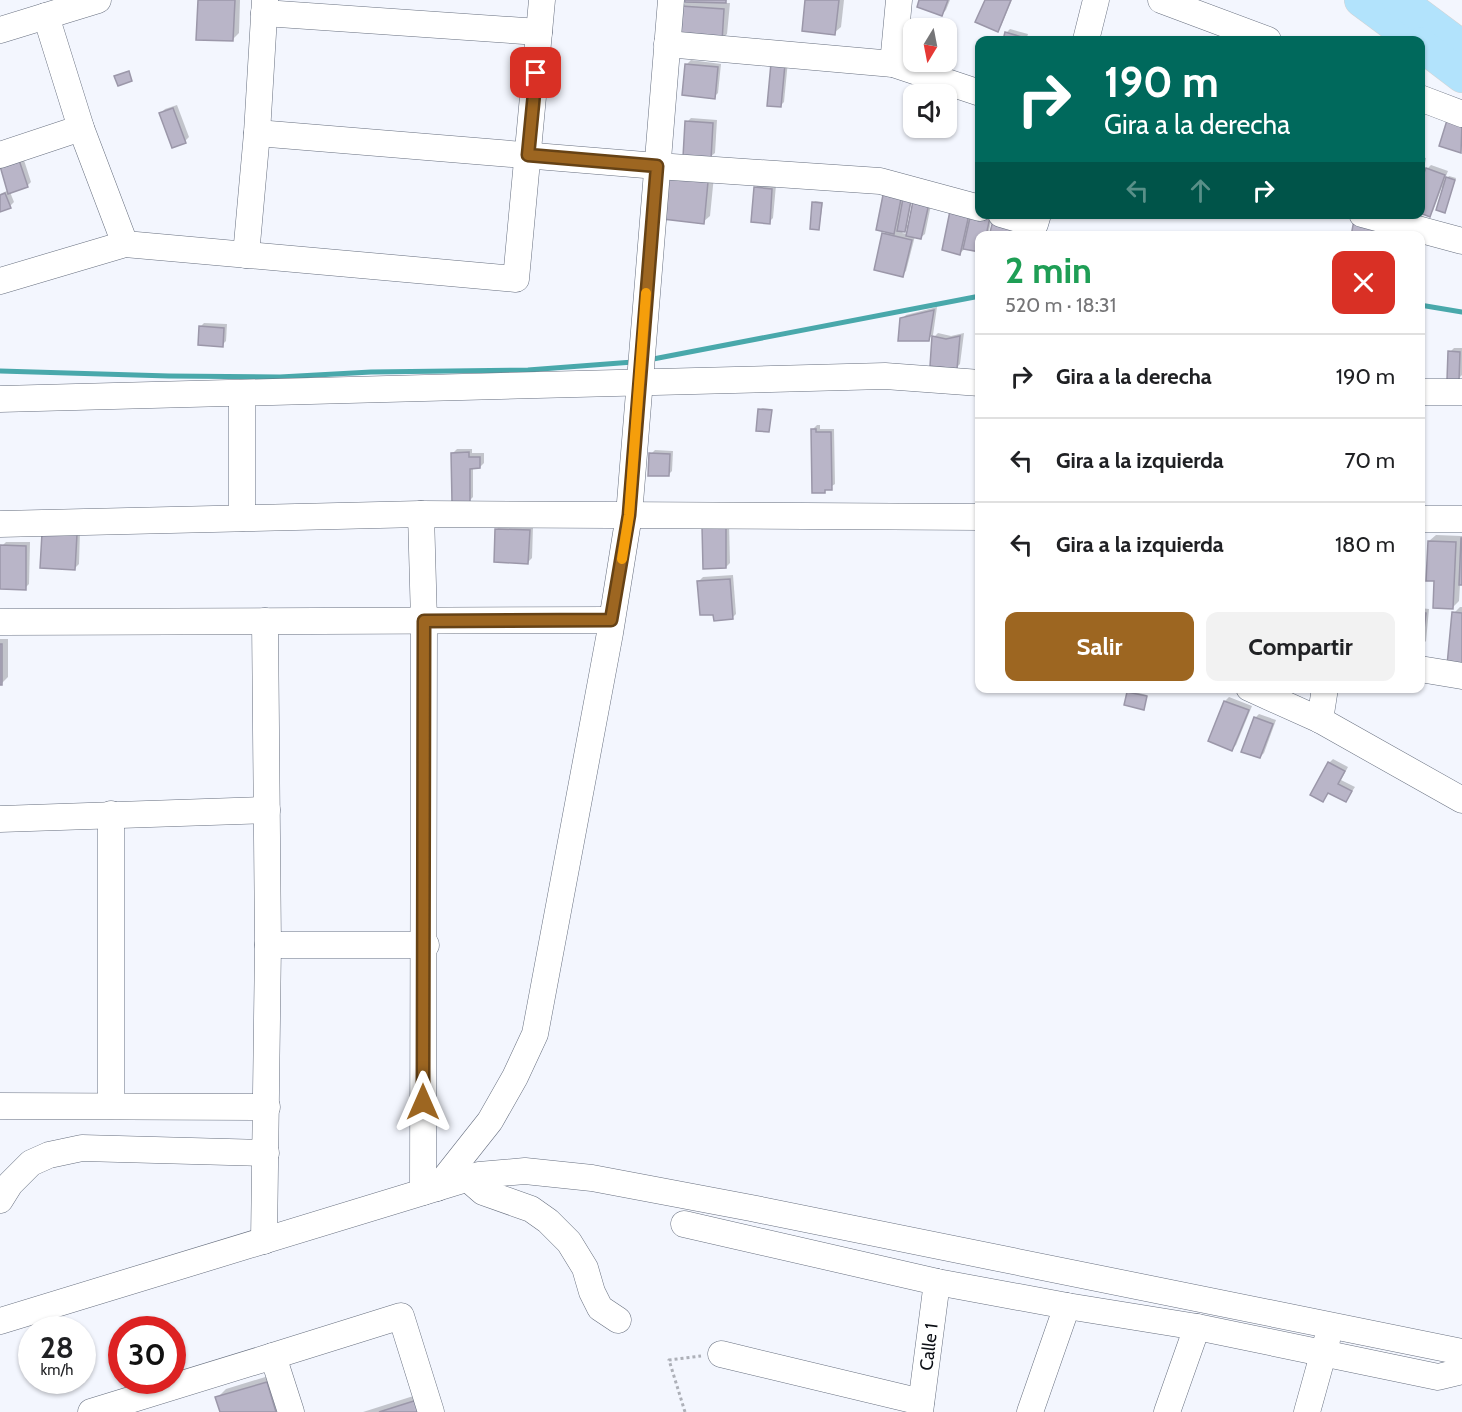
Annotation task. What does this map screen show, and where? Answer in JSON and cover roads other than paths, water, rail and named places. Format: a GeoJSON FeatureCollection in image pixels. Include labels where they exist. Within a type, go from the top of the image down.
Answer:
{"type":"FeatureCollection","features":[{"type":"Feature","properties":{"kind":"main road"},"geometry":{"type":"LineString","coordinates":[[1360,0],[1410,36]]}},
{"type":"Feature","properties":{"kind":"main road"},"geometry":{"type":"LineString","coordinates":[[1399,0],[1462,47]]}},
{"type":"Feature","properties":{"kind":"main road"},"geometry":{"type":"LineString","coordinates":[[1425,48],[1462,76]]}},
{"type":"Feature","properties":{"kind":"street"},"geometry":{"type":"LineString","coordinates":[[0,30],[98,0]]}},
{"type":"Feature","properties":{"kind":"street"},"geometry":{"type":"LineString","coordinates":[[0,281],[126,244],[516,279],[542,0]]}},
{"type":"Feature","properties":{"kind":"street"},"geometry":{"type":"LineString","coordinates":[[430,1190],[490,1121],[515,1077],[535,1034],[629,515],[671,0]]}},
{"type":"Feature","properties":{"kind":"street"},"geometry":{"type":"LineString","coordinates":[[893,64],[899,0]]}},
{"type":"Feature","properties":{"kind":"street"},"geometry":{"type":"LineString","coordinates":[[1087,36],[1096,0]]}},
{"type":"Feature","properties":{"kind":"street"},"geometry":{"type":"LineString","coordinates":[[1161,0],[1257,36]]}},
{"type":"Feature","properties":{"kind":"street"},"geometry":{"type":"LineString","coordinates":[[246,255],[265,6],[539,32]]}},
{"type":"Feature","properties":{"kind":"street"},"geometry":{"type":"LineString","coordinates":[[46,16],[81,128],[126,244]]}},
{"type":"Feature","properties":{"kind":"street"},"geometry":{"type":"LineString","coordinates":[[667,44],[893,64],[975,91]]}},
{"type":"Feature","properties":{"kind":"street"},"geometry":{"type":"LineString","coordinates":[[1425,100],[1462,114]]}},
{"type":"Feature","properties":{"kind":"street"},"geometry":{"type":"LineString","coordinates":[[0,155],[81,128]]}},
{"type":"Feature","properties":{"kind":"street"},"geometry":{"type":"LineString","coordinates":[[257,133],[657,166],[880,181],[975,207]]}},
{"type":"Feature","properties":{"kind":"street"},"geometry":{"type":"LineString","coordinates":[[1018,219],[1035,224],[1036,219]]}},
{"type":"Feature","properties":{"kind":"street"},"geometry":{"type":"LineString","coordinates":[[1381,219],[1462,241]]}},
{"type":"Feature","properties":{"kind":"street"},"geometry":{"type":"LineString","coordinates":[[0,399],[242,393],[640,366],[885,376],[975,383]]}},
{"type":"Feature","properties":{"kind":"street"},"geometry":{"type":"LineString","coordinates":[[1425,392],[1462,392]]}},
{"type":"Feature","properties":{"kind":"street"},"geometry":{"type":"LineString","coordinates":[[242,393],[242,518]]}},
{"type":"Feature","properties":{"kind":"street"},"geometry":{"type":"LineString","coordinates":[[421,514],[430,1190]]}},
{"type":"Feature","properties":{"kind":"street"},"geometry":{"type":"LineString","coordinates":[[0,524],[421,514],[975,517]]}},
{"type":"Feature","properties":{"kind":"street"},"geometry":{"type":"LineString","coordinates":[[1425,519],[1462,519]]}},
{"type":"Feature","properties":{"kind":"street"},"geometry":{"type":"LineString","coordinates":[[0,622],[611,620]]}},
{"type":"Feature","properties":{"kind":"street"},"geometry":{"type":"LineString","coordinates":[[264,1241],[268,945],[265,621]]}},
{"type":"Feature","properties":{"kind":"street"},"geometry":{"type":"LineString","coordinates":[[1425,670],[1462,676]]}},
{"type":"Feature","properties":{"kind":"street"},"geometry":{"type":"LineString","coordinates":[[1260,693],[1320,720],[1462,800]]}},
{"type":"Feature","properties":{"kind":"street"},"geometry":{"type":"LineString","coordinates":[[1320,720],[1324,693]]}},
{"type":"Feature","properties":{"kind":"street"},"geometry":{"type":"LineString","coordinates":[[0,819],[267,810]]}},
{"type":"Feature","properties":{"kind":"street"},"geometry":{"type":"LineString","coordinates":[[111,814],[111,1106]]}},
{"type":"Feature","properties":{"kind":"street"},"geometry":{"type":"LineString","coordinates":[[268,945],[425,945]]}},
{"type":"Feature","properties":{"kind":"street"},"geometry":{"type":"LineString","coordinates":[[0,1106],[267,1107]]}},
{"type":"Feature","properties":{"kind":"street"},"geometry":{"type":"LineString","coordinates":[[0,1200],[10,1184],[31,1163],[49,1155],[82,1148],[266,1154]]}},
{"type":"Feature","properties":{"kind":"street"},"geometry":{"type":"LineString","coordinates":[[0,1322],[479,1175],[525,1171],[592,1178],[751,1208],[1462,1352]]}},
{"type":"Feature","properties":{"kind":"street"},"geometry":{"type":"LineString","coordinates":[[468,1179],[483,1192],[531,1209],[548,1221],[569,1242],[585,1268],[592,1292],[600,1308],[618,1320]]}},
{"type":"Feature","properties":{"kind":"street"},"geometry":{"type":"LineString","coordinates":[[684,1224],[937,1282],[1197,1327],[1438,1377],[1462,1371]]}},
{"type":"Feature","properties":{"kind":"street","name":"Calle 1"},"geometry":{"type":"LineString","coordinates":[[921,1407],[937,1282]]}},
{"type":"Feature","properties":{"kind":"street"},"geometry":{"type":"LineString","coordinates":[[1029,1412],[1067,1306]]}},
{"type":"Feature","properties":{"kind":"street"},"geometry":{"type":"LineString","coordinates":[[91,1412],[401,1316],[431,1412]]}},
{"type":"Feature","properties":{"kind":"street"},"geometry":{"type":"LineString","coordinates":[[1307,1412],[1331,1326]]}},
{"type":"Feature","properties":{"kind":"street"},"geometry":{"type":"LineString","coordinates":[[1167,1412],[1197,1327]]}},
{"type":"Feature","properties":{"kind":"street"},"geometry":{"type":"LineString","coordinates":[[721,1354],[921,1407]]}},
{"type":"Feature","properties":{"kind":"street"},"geometry":{"type":"LineString","coordinates":[[273,1356],[291,1412]]}},
{"type":"Feature","properties":{"kind":"waterway"},"geometry":{"type":"LineString","coordinates":[[648,360],[975,297]]}},
{"type":"Feature","properties":{"kind":"waterway"},"geometry":{"type":"LineString","coordinates":[[1425,306],[1462,312]]}},
{"type":"Feature","properties":{"kind":"waterway"},"geometry":{"type":"LineString","coordinates":[[0,371],[280,377],[371,372],[528,370],[633,362]]}}]}
